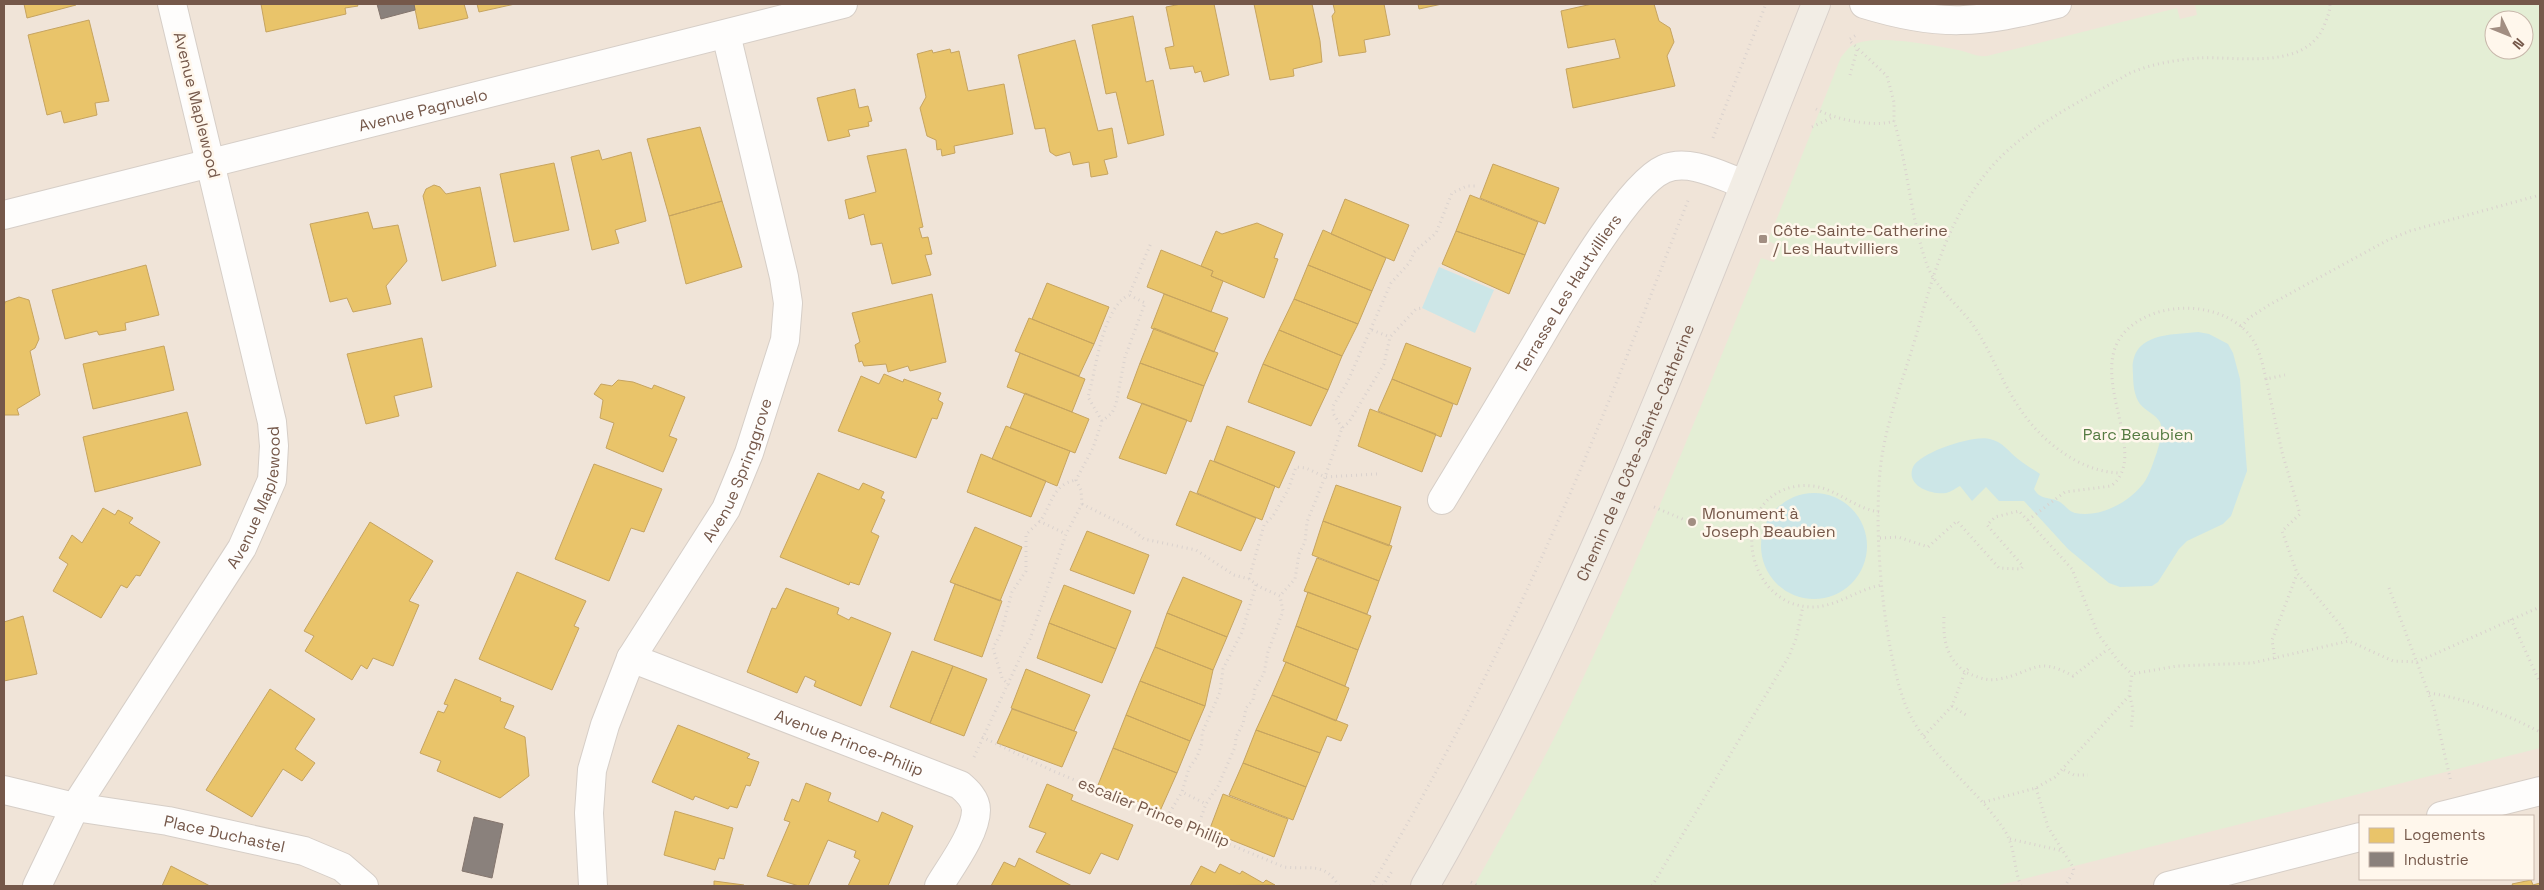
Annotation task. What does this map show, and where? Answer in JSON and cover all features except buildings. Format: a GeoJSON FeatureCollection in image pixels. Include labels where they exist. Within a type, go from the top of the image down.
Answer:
{"type":"FeatureCollection","features":[{"type":"Feature","properties":{"kind":"main road","name":"Chemin de la Côte-Sainte-Catherine"},"geometry":{"type":"LineString","coordinates":[[1425,886],[1496,758],[1578,587],[1653,412],[1816,4]]}},
{"type":"Feature","properties":{"kind":"street","name":"Avenue Maplewood"},"geometry":{"type":"LineString","coordinates":[[37,886],[75,807],[242,548],[272,480],[274,446],[272,422],[212,162],[172,4]]}},
{"type":"Feature","properties":{"kind":"street","name":"Avenue Pagnuelo"},"geometry":{"type":"LineString","coordinates":[[4,215],[843,4]]}},
{"type":"Feature","properties":{"kind":"street"},"geometry":{"type":"LineString","coordinates":[[1864,4],[1928,19],[1963,22],[1991,19],[2057,4]]}},
{"type":"Feature","properties":{"kind":"street","name":"Avenue Springgrove"},"geometry":{"type":"LineString","coordinates":[[593,886],[589,813],[592,770],[605,725],[631,658],[726,509],[750,453],[785,340],[788,303],[784,277],[726,34]]}},
{"type":"Feature","properties":{"kind":"street","name":"Terrasse Les Hautvilliers"},"geometry":{"type":"LineString","coordinates":[[1442,500],[1575,278],[1608,230],[1644,185],[1666,168],[1683,165],[1744,184]]}},
{"type":"Feature","properties":{"kind":"street","name":"Avenue Prince-Philip"},"geometry":{"type":"LineString","coordinates":[[631,658],[960,785],[971,794],[976,809],[972,828],[939,886]]}},
{"type":"Feature","properties":{"kind":"street","name":"Place Duchastel"},"geometry":{"type":"LineString","coordinates":[[4,790],[75,807],[168,821],[304,851],[342,867],[364,886]]}},
{"type":"Feature","properties":{"kind":"street"},"geometry":{"type":"LineString","coordinates":[[2445,815],[2540,790]]}},
{"type":"Feature","properties":{"kind":"street"},"geometry":{"type":"LineString","coordinates":[[2168,886],[2359,837]]}},
{"type":"Feature","properties":{"kind":"path"},"geometry":{"type":"LineString","coordinates":[[1717,128],[1766,4]]}},
{"type":"Feature","properties":{"kind":"path"},"geometry":{"type":"LineString","coordinates":[[2020,886],[2010,839],[1984,802],[1968,788],[1924,736],[1910,715],[1899,687],[1882,585],[1879,512],[1882,452],[1932,274],[1948,236],[1971,191],[2012,146],[2038,128],[2144,67],[2198,58],[2282,56],[2299,51],[2320,34],[2328,16],[2330,4]]}},
{"type":"Feature","properties":{"kind":"path"},"geometry":{"type":"LineString","coordinates":[[1851,42],[1857,50],[1877,65],[1886,76],[1894,102],[1894,121],[1924,253],[1932,274],[1977,330],[2014,401],[2046,439],[2061,452],[2087,467],[2099,471],[2120,473]]}},
{"type":"Feature","properties":{"kind":"path"},"geometry":{"type":"LineString","coordinates":[[1850,75],[1857,50]]}},
{"type":"Feature","properties":{"kind":"path"},"geometry":{"type":"LineString","coordinates":[[1816,109],[1832,118],[1882,123],[1894,121]]}},
{"type":"Feature","properties":{"kind":"path"},"geometry":{"type":"LineString","coordinates":[[1812,127],[1832,118]]}},
{"type":"Feature","properties":{"kind":"path"},"geometry":{"type":"LineString","coordinates":[[1342,428],[1332,413],[1333,406],[1347,383],[1360,350],[1372,330],[1391,283],[1410,262],[1414,252],[1436,233],[1452,193],[1468,186],[1476,186]]}},
{"type":"Feature","properties":{"kind":"path"},"geometry":{"type":"LineString","coordinates":[[2241,327],[2249,318],[2269,306],[2388,240],[2419,228],[2540,195]]}},
{"type":"Feature","properties":{"kind":"path"},"geometry":{"type":"LineString","coordinates":[[1371,886],[1438,770],[1482,684],[1529,585],[1574,485],[1687,203]]}},
{"type":"Feature","properties":{"kind":"path"},"geometry":{"type":"LineString","coordinates":[[1102,420],[1088,397],[1096,370],[1097,356],[1111,314],[1120,299],[1129,295],[1151,243]]}},
{"type":"Feature","properties":{"kind":"path"},"geometry":{"type":"LineString","coordinates":[[1009,684],[1002,678],[993,648],[1001,633],[1012,592],[1026,571],[1026,535],[1039,521],[1048,502],[1057,491],[1068,482],[1076,480],[1093,448],[1102,420],[1112,414],[1116,404],[1125,358],[1145,303],[1129,295]]}},
{"type":"Feature","properties":{"kind":"path"},"geometry":{"type":"LineString","coordinates":[[1280,596],[1295,578],[1307,522],[1342,428],[1349,422],[1384,364],[1390,337],[1416,309],[1422,308]]}},
{"type":"Feature","properties":{"kind":"path"},"geometry":{"type":"LineString","coordinates":[[2028,520],[2033,514],[2058,496],[2076,489],[2111,486],[2116,482],[2125,460],[2125,446],[2111,379],[2111,361],[2121,337],[2142,318],[2168,309],[2213,313],[2225,317],[2241,327],[2253,340],[2258,350],[2282,452],[2300,514],[2282,531],[2297,573],[2342,627],[2349,641]]}},
{"type":"Feature","properties":{"kind":"path"},"geometry":{"type":"LineString","coordinates":[[1372,330],[1390,337]]}},
{"type":"Feature","properties":{"kind":"path"},"geometry":{"type":"LineString","coordinates":[[2266,379],[2285,375]]}},
{"type":"Feature","properties":{"kind":"path"},"geometry":{"type":"LineString","coordinates":[[1248,579],[1264,525],[1273,516],[1288,490],[1296,467],[1306,468],[1325,477],[1377,474]]}},
{"type":"Feature","properties":{"kind":"path"},"geometry":{"type":"LineString","coordinates":[[976,753],[1030,640],[1066,534],[1082,504],[1081,490],[1076,480]]}},
{"type":"Feature","properties":{"kind":"path"},"geometry":{"type":"LineString","coordinates":[[1879,512],[1864,509],[1828,489],[1812,486],[1786,490],[1764,507],[1752,530],[1752,549],[1757,568],[1772,590],[1803,606],[1816,607],[1837,602],[1864,589],[1882,585]]}},
{"type":"Feature","properties":{"kind":"path"},"geometry":{"type":"LineString","coordinates":[[1082,504],[1130,528],[1144,539],[1196,550],[1234,575],[1248,579],[1256,585],[1280,596]]}},
{"type":"Feature","properties":{"kind":"path"},"geometry":{"type":"LineString","coordinates":[[1654,507],[1688,521]]}},
{"type":"Feature","properties":{"kind":"path"},"geometry":{"type":"LineString","coordinates":[[1880,538],[1898,537],[1928,548],[1957,521],[1999,568],[2021,568],[2024,566],[1987,525],[1995,517],[2020,511],[2072,569],[2090,618],[2108,650],[2132,674]]}},
{"type":"Feature","properties":{"kind":"path"},"geometry":{"type":"LineString","coordinates":[[1039,521],[1066,534]]}},
{"type":"Feature","properties":{"kind":"path"},"geometry":{"type":"LineString","coordinates":[[2275,659],[2272,640],[2297,573]]}},
{"type":"Feature","properties":{"kind":"path"},"geometry":{"type":"LineString","coordinates":[[1167,818],[1182,792],[1188,768],[1197,757],[1202,743],[1202,733],[1220,692],[1223,669],[1242,632],[1256,585]]}},
{"type":"Feature","properties":{"kind":"path"},"geometry":{"type":"LineString","coordinates":[[2389,588],[2434,708],[2450,774]]}},
{"type":"Feature","properties":{"kind":"path"},"geometry":{"type":"LineString","coordinates":[[1196,831],[1206,804],[1218,786],[1235,746],[1236,737],[1243,724],[1246,708],[1252,700],[1255,689],[1264,672],[1268,652],[1283,611],[1280,596]]}},
{"type":"Feature","properties":{"kind":"path"},"geometry":{"type":"LineString","coordinates":[[1652,886],[1789,656],[1796,639],[1803,606]]}},
{"type":"Feature","properties":{"kind":"path"},"geometry":{"type":"LineString","coordinates":[[2132,674],[2177,666],[2252,663],[2349,641],[2393,661],[2417,662],[2511,618],[2540,607]]}},
{"type":"Feature","properties":{"kind":"path"},"geometry":{"type":"LineString","coordinates":[[1944,617],[1944,644],[1964,672],[1983,678],[1998,680],[2040,666],[2057,667],[2073,676],[2108,650]]}},
{"type":"Feature","properties":{"kind":"path"},"geometry":{"type":"LineString","coordinates":[[2511,618],[2540,683]]}},
{"type":"Feature","properties":{"kind":"path"},"geometry":{"type":"LineString","coordinates":[[1924,736],[1952,706],[1964,672],[1969,668]]}},
{"type":"Feature","properties":{"kind":"path"},"geometry":{"type":"LineString","coordinates":[[2131,730],[2133,710],[2129,696],[2132,674]]}},
{"type":"Feature","properties":{"kind":"path"},"geometry":{"type":"LineString","coordinates":[[2429,693],[2450,696],[2489,708],[2540,732]]}},
{"type":"Feature","properties":{"kind":"path"},"geometry":{"type":"LineString","coordinates":[[1984,802],[2036,788],[2064,770],[2129,696]]}},
{"type":"Feature","properties":{"kind":"path"},"geometry":{"type":"LineString","coordinates":[[1952,706],[1966,715]]}},
{"type":"Feature","properties":{"kind":"path","name":"escalier Prince Phillip"},"geometry":{"type":"LineString","coordinates":[[982,737],[1045,767],[1284,866],[1321,868],[1334,878],[1340,886]]}},
{"type":"Feature","properties":{"kind":"path"},"geometry":{"type":"LineString","coordinates":[[2064,770],[2074,775],[2088,775]]}},
{"type":"Feature","properties":{"kind":"path"},"geometry":{"type":"LineString","coordinates":[[2036,788],[2048,827],[2074,871],[2065,886]]}},
{"type":"Feature","properties":{"kind":"path"},"geometry":{"type":"LineString","coordinates":[[1182,792],[1206,804]]}},
{"type":"Feature","properties":{"kind":"path"},"geometry":{"type":"LineString","coordinates":[[2010,839],[2063,852]]}},
{"type":"Feature","properties":{"kind":"path"},"geometry":{"type":"LineString","coordinates":[[1383,886],[1392,871]]}},
{"type":"Feature","properties":{"kind":"path"},"geometry":{"type":"LineString","coordinates":[[1471,882],[1478,886]]}},
{"type":"Feature","properties":{"kind":"shaded area"},"geometry":{"type":"Polygon","coordinates":[[[4,4],[2540,4],[2540,886],[4,886],[4,4]]]}},
{"type":"Feature","properties":{"kind":"green space","name":"Parc Beaubien"},"geometry":{"type":"Polygon","coordinates":[[[2195,4],[2540,4],[2540,748],[1996,886],[1474,886],[1554,739],[1603,636],[1627,583],[1761,258],[1774,262],[1780,246],[1768,241],[1841,57],[1853,45],[1877,40],[1920,43],[1979,56],[1987,56],[2177,8],[2180,19],[2197,15],[2195,4]]]}},
{"type":"Feature","properties":{"kind":"water"},"geometry":{"type":"Polygon","coordinates":[[[1439,267],[1494,290],[1475,333],[1422,308],[1439,267]]]}},
{"type":"Feature","properties":{"kind":"water"},"geometry":{"type":"Polygon","coordinates":[[[2198,332],[2209,334],[2228,344],[2233,353],[2240,379],[2247,471],[2231,516],[2223,524],[2187,541],[2179,549],[2158,582],[2152,586],[2120,587],[2109,583],[2068,549],[2024,501],[1999,501],[1986,487],[1972,501],[1960,486],[1952,491],[1940,493],[1921,488],[1913,479],[1913,467],[1918,461],[1936,450],[1961,442],[1983,438],[1995,440],[2040,474],[2034,489],[2039,495],[2060,502],[2075,513],[2084,514],[2104,511],[2121,503],[2143,484],[2153,464],[2162,430],[2160,422],[2140,404],[2135,393],[2133,361],[2137,351],[2144,343],[2153,339],[2175,334],[2198,332]]]}},
{"type":"Feature","properties":{"kind":"water"},"geometry":{"type":"Polygon","coordinates":[[[1814,493],[1834,497],[1851,509],[1863,526],[1867,546],[1863,566],[1851,583],[1834,595],[1814,599],[1794,595],[1777,583],[1765,566],[1761,546],[1765,526],[1777,509],[1794,497],[1814,493]]]}},
{"type":"Feature","properties":{"kind":"place","name":"Côte-Sainte-Catherine / Les Hautvilliers"},"geometry":{"type":"Point","coordinates":[1763,239]}},
{"type":"Feature","properties":{"kind":"place","name":"Monument à Joseph Beaubien"},"geometry":{"type":"Point","coordinates":[1692,522]}}]}
